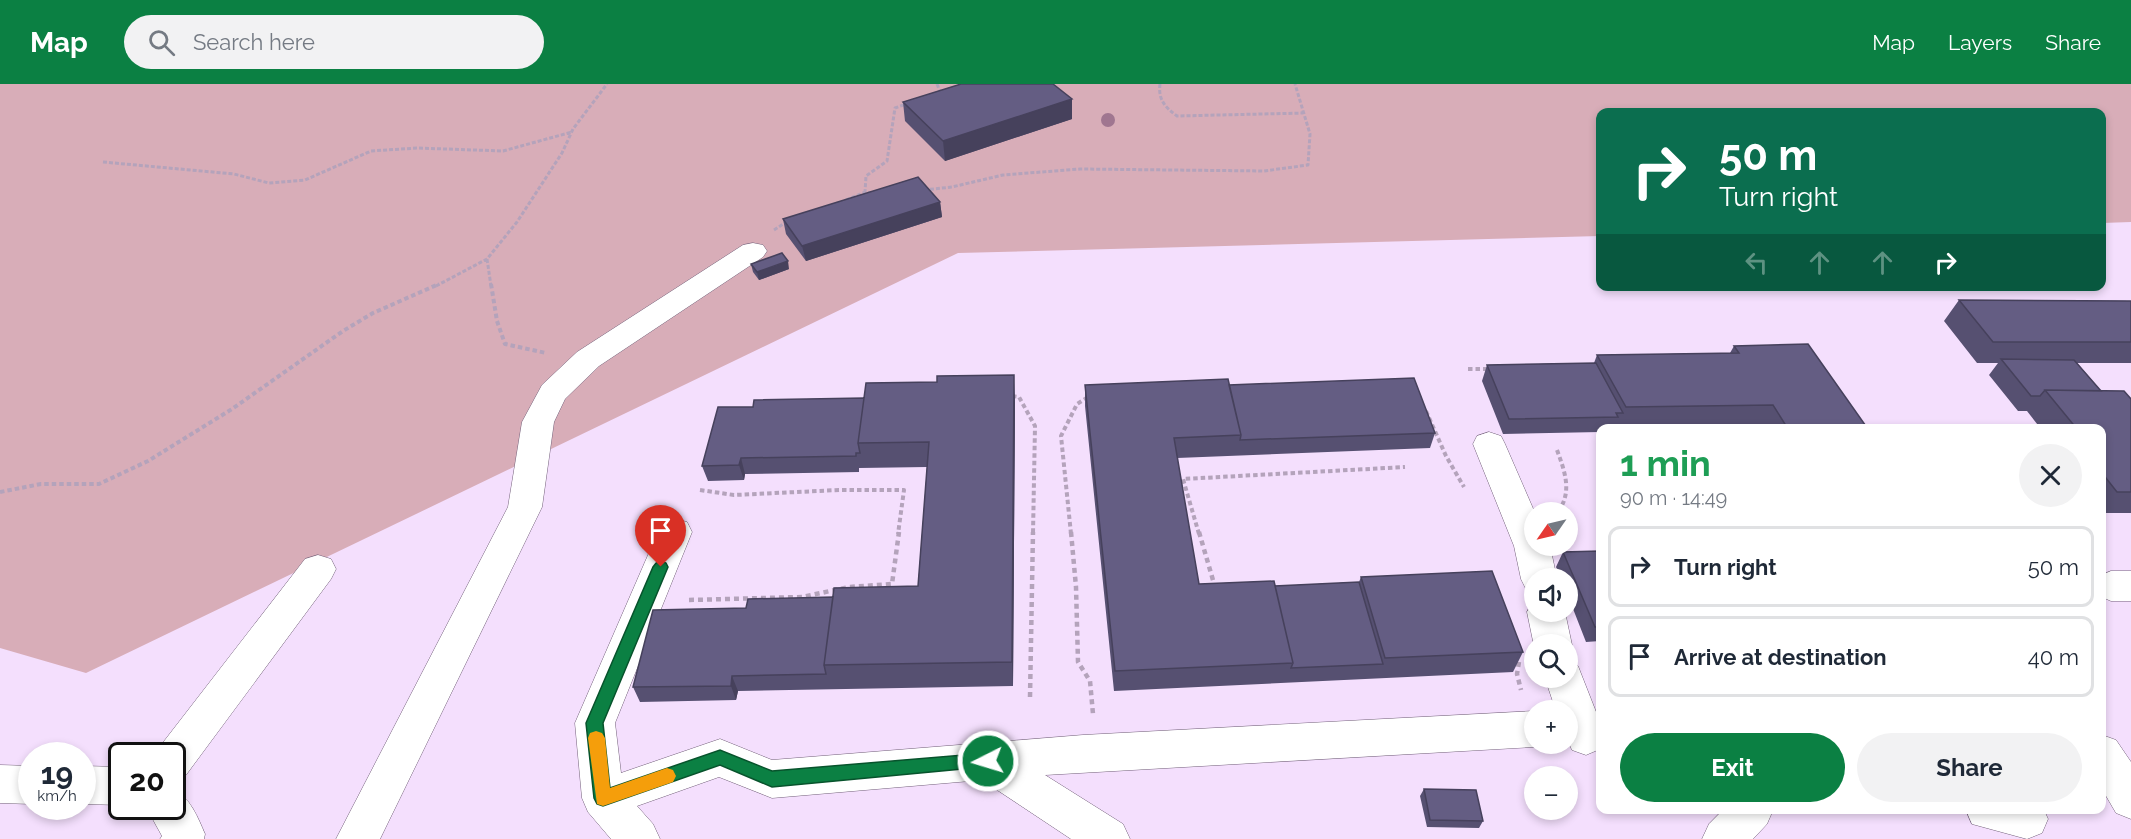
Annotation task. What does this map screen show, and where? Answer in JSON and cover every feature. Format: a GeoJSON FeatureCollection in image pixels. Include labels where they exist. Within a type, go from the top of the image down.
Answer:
{"type":"FeatureCollection","features":[{"type":"Feature","properties":{"kind":"lane"},"geometry":{"type":"LineString","coordinates":[[358,839],[525,507],[538,422],[553,393],[588,359],[753,251]]}},
{"type":"Feature","properties":{"kind":"lane"},"geometry":{"type":"LineString","coordinates":[[1489,444],[1532,546],[1537,568]]}},
{"type":"Feature","properties":{"kind":"lane"},"geometry":{"type":"LineString","coordinates":[[638,839],[603,798],[595,723],[675,532]]}},
{"type":"Feature","properties":{"kind":"lane"},"geometry":{"type":"LineString","coordinates":[[186,743],[318,569]]}},
{"type":"Feature","properties":{"kind":"lane"},"geometry":{"type":"LineString","coordinates":[[1568,688],[1585,736]]}},
{"type":"Feature","properties":{"kind":"lane"},"geometry":{"type":"LineString","coordinates":[[603,798],[720,758],[772,779],[1083,753],[1524,711]]}},
{"type":"Feature","properties":{"kind":"lane"},"geometry":{"type":"LineString","coordinates":[[2106,759],[2131,799]]}},
{"type":"Feature","properties":{"kind":"lane"},"geometry":{"type":"LineString","coordinates":[[988,761],[1108,839]]}},
{"type":"Feature","properties":{"kind":"lane"},"geometry":{"type":"LineString","coordinates":[[0,784],[18,785]]}},
{"type":"Feature","properties":{"kind":"lane"},"geometry":{"type":"LineString","coordinates":[[1724,839],[1748,814]]}},
{"type":"Feature","properties":{"kind":"lane"},"geometry":{"type":"LineString","coordinates":[[2000,814],[2028,823]]}},
{"type":"Feature","properties":{"kind":"lane"},"geometry":{"type":"LineString","coordinates":[[175,820],[184,834],[182,839]]}},
{"type":"Feature","properties":{"kind":"path"},"geometry":{"type":"LineString","coordinates":[[0,492],[40,484],[99,484],[148,461],[232,409],[343,331],[373,313],[440,284],[487,259],[543,184],[572,132],[607,85],[613,84]]}},
{"type":"Feature","properties":{"kind":"path"},"geometry":{"type":"LineString","coordinates":[[933,95],[942,97],[937,84]]}},
{"type":"Feature","properties":{"kind":"path"},"geometry":{"type":"LineString","coordinates":[[1161,84],[1158,96],[1163,106],[1177,116],[1305,114]]}},
{"type":"Feature","properties":{"kind":"path"},"geometry":{"type":"LineString","coordinates":[[919,191],[952,187],[1003,175],[1080,169],[1263,171],[1308,165],[1313,149],[1295,84]]}},
{"type":"Feature","properties":{"kind":"path"},"geometry":{"type":"LineString","coordinates":[[876,193],[865,192],[866,176],[887,161],[894,108],[913,101]]}},
{"type":"Feature","properties":{"kind":"path"},"geometry":{"type":"LineString","coordinates":[[103,162],[234,174],[269,183],[305,180],[371,151],[417,148],[503,151],[572,132]]}},
{"type":"Feature","properties":{"kind":"path"},"geometry":{"type":"LineString","coordinates":[[1468,369],[1491,368]]}},
{"type":"Feature","properties":{"kind":"path"},"geometry":{"type":"LineString","coordinates":[[1094,394],[1077,404],[1061,436],[1076,587],[1078,662],[1090,681],[1094,717]]}},
{"type":"Feature","properties":{"kind":"path"},"geometry":{"type":"LineString","coordinates":[[1008,395],[1019,397],[1035,426],[1030,697]]}},
{"type":"Feature","properties":{"kind":"path"},"geometry":{"type":"LineString","coordinates":[[1422,406],[1469,497]]}},
{"type":"Feature","properties":{"kind":"path"},"geometry":{"type":"LineString","coordinates":[[1557,450],[1565,474],[1568,496],[1565,502]]}},
{"type":"Feature","properties":{"kind":"path"},"geometry":{"type":"LineString","coordinates":[[1216,590],[1183,479],[1405,467]]}},
{"type":"Feature","properties":{"kind":"path"},"geometry":{"type":"LineString","coordinates":[[646,602],[801,597],[849,587],[892,584],[904,490],[734,495],[700,490]]}},
{"type":"Feature","properties":{"kind":"path"},"geometry":{"type":"LineString","coordinates":[[1524,665],[1517,674],[1525,700]]}},
{"type":"Feature","properties":{"kind":"shaded area"},"geometry":{"type":"Polygon","coordinates":[[[0,84],[2131,84],[2131,222],[2106,223],[2106,108],[1596,108],[1596,236],[958,253],[86,673],[0,648],[0,84]]]}},
{"type":"Feature","properties":{"kind":"building"},"geometry":{"type":"Polygon","coordinates":[[[961,84],[1053,84],[1072,99],[943,141],[903,102],[961,84]]]}},
{"type":"Feature","properties":{"kind":"building"},"geometry":{"type":"Polygon","coordinates":[[[918,177],[940,202],[802,246],[783,219],[918,177]]]}},
{"type":"Feature","properties":{"kind":"building"},"geometry":{"type":"Polygon","coordinates":[[[782,253],[788,261],[757,272],[751,264],[782,253]]]}},
{"type":"Feature","properties":{"kind":"building"},"geometry":{"type":"Polygon","coordinates":[[[1959,300],[2131,301],[2131,342],[1993,342],[1959,300]]]}},
{"type":"Feature","properties":{"kind":"building"},"geometry":{"type":"Polygon","coordinates":[[[1808,344],[1864,424],[1785,424],[1773,405],[1626,407],[1597,355],[1739,353],[1734,346],[1808,344]]]}},
{"type":"Feature","properties":{"kind":"building"},"geometry":{"type":"Polygon","coordinates":[[[2001,359],[2074,360],[2101,391],[2045,390],[2040,396],[2031,396],[2001,359]]]}},
{"type":"Feature","properties":{"kind":"building"},"geometry":{"type":"Polygon","coordinates":[[[1596,363],[1623,413],[1616,413],[1618,417],[1509,419],[1487,365],[1596,363]]]}},
{"type":"Feature","properties":{"kind":"building"},"geometry":{"type":"Polygon","coordinates":[[[1014,375],[1012,662],[824,665],[834,588],[918,586],[929,442],[858,443],[866,383],[937,382],[937,376],[1014,375]]]}},
{"type":"Feature","properties":{"kind":"building"},"geometry":{"type":"Polygon","coordinates":[[[1414,378],[1435,433],[1240,440],[1241,435],[1229,385],[1414,378]]]}},
{"type":"Feature","properties":{"kind":"building"},"geometry":{"type":"Polygon","coordinates":[[[1228,379],[1241,435],[1174,438],[1199,584],[1274,581],[1293,663],[1115,671],[1085,385],[1228,379]]]}},
{"type":"Feature","properties":{"kind":"building"},"geometry":{"type":"Polygon","coordinates":[[[2045,390],[2124,391],[2131,399],[2131,492],[2117,492],[2106,478],[2106,424],[2073,424],[2045,390]]]}},
{"type":"Feature","properties":{"kind":"building"},"geometry":{"type":"Polygon","coordinates":[[[864,398],[858,443],[860,453],[856,453],[856,456],[741,458],[739,465],[702,466],[718,407],[753,407],[754,400],[864,398]]]}},
{"type":"Feature","properties":{"kind":"building"},"geometry":{"type":"Polygon","coordinates":[[[1596,551],[1596,627],[1578,587],[1578,568],[1570,568],[1565,556],[1578,556],[1578,552],[1596,551]]]}},
{"type":"Feature","properties":{"kind":"building"},"geometry":{"type":"Polygon","coordinates":[[[1492,571],[1523,652],[1385,658],[1361,577],[1492,571]]]}},
{"type":"Feature","properties":{"kind":"building"},"geometry":{"type":"Polygon","coordinates":[[[1359,582],[1383,664],[1291,668],[1293,663],[1275,586],[1359,582]]]}},
{"type":"Feature","properties":{"kind":"building"},"geometry":{"type":"Polygon","coordinates":[[[833,597],[824,665],[826,674],[732,676],[731,686],[633,687],[653,610],[746,608],[748,599],[833,597]]]}},
{"type":"Feature","properties":{"kind":"building"},"geometry":{"type":"Polygon","coordinates":[[[1424,789],[1476,790],[1483,821],[1430,820],[1424,789]]]}},
{"type":"Feature","properties":{"kind":"slow traffic"},"geometry":{"type":"LineString","coordinates":[[596,738],[603,798],[667,776]]}},
{"type":"Feature","properties":{"kind":"route"},"geometry":{"type":"LineString","coordinates":[[661,567],[595,723],[603,798],[720,758],[772,779],[988,761]]}}]}
